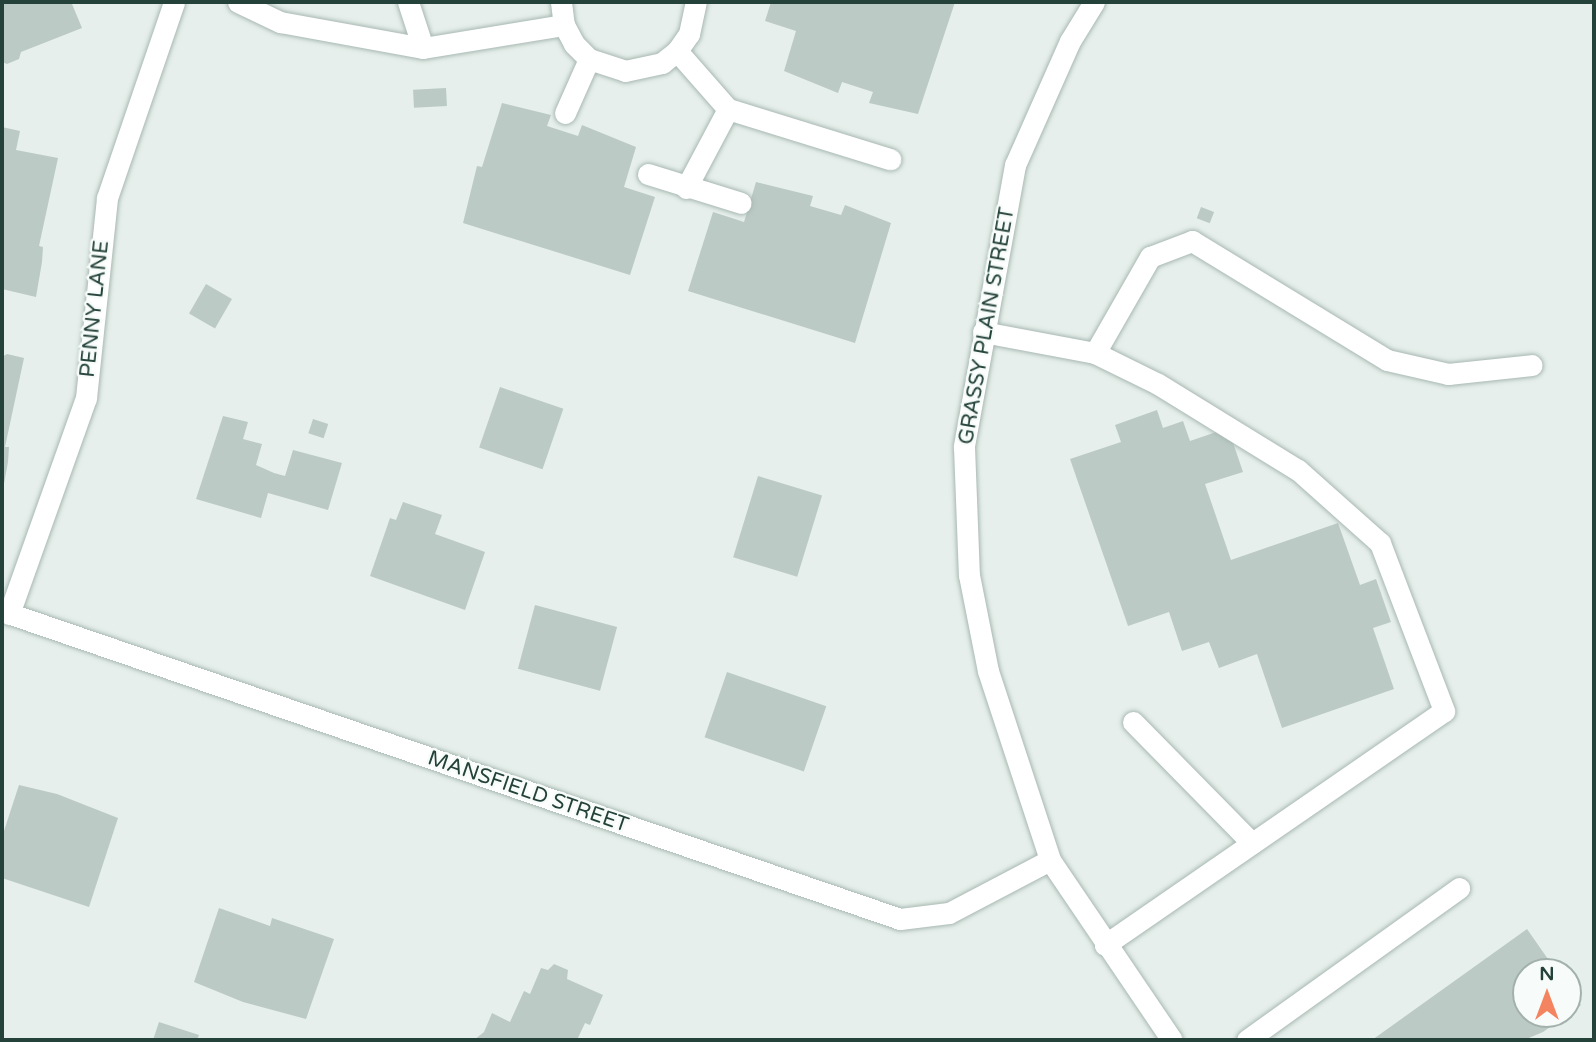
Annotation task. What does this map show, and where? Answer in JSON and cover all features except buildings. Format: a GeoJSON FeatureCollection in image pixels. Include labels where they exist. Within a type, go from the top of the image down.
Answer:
{"type":"FeatureCollection","features":[{"type":"Feature","properties":{"kind":"street","name":"PENNY LANE"},"geometry":{"type":"LineString","coordinates":[[5,612],[86,398],[107,198],[174,2]]}},
{"type":"Feature","properties":{"kind":"street"},"geometry":{"type":"LineString","coordinates":[[238,2],[280,22],[423,48],[564,25]]}},
{"type":"Feature","properties":{"kind":"street"},"geometry":{"type":"LineString","coordinates":[[408,2],[423,48]]}},
{"type":"Feature","properties":{"kind":"street"},"geometry":{"type":"LineString","coordinates":[[561,2],[564,25],[589,59],[615,69],[644,69],[677,51],[689,34],[696,2]]}},
{"type":"Feature","properties":{"kind":"street","name":"GRASSY PLAIN STREET"},"geometry":{"type":"LineString","coordinates":[[1094,2],[1070,41],[1015,165],[964,447],[969,575],[988,671],[1050,860],[1105,945],[1172,1040]]}},
{"type":"Feature","properties":{"kind":"street"},"geometry":{"type":"LineString","coordinates":[[677,51],[728,109],[890,159]]}},
{"type":"Feature","properties":{"kind":"street"},"geometry":{"type":"LineString","coordinates":[[565,113],[589,59]]}},
{"type":"Feature","properties":{"kind":"street"},"geometry":{"type":"LineString","coordinates":[[686,188],[728,109]]}},
{"type":"Feature","properties":{"kind":"street"},"geometry":{"type":"LineString","coordinates":[[648,174],[741,203]]}},
{"type":"Feature","properties":{"kind":"street"},"geometry":{"type":"LineString","coordinates":[[1094,353],[1150,257],[1192,241],[1387,360],[1448,374],[1532,365]]}},
{"type":"Feature","properties":{"kind":"street"},"geometry":{"type":"LineString","coordinates":[[983,332],[1094,353],[1158,384],[1298,470],[1380,542],[1444,711],[1105,945]]}},
{"type":"Feature","properties":{"kind":"street","name":"MANSFIELD STREET"},"geometry":{"type":"LineString","coordinates":[[5,612],[900,919],[949,913],[1050,860]]}},
{"type":"Feature","properties":{"kind":"street"},"geometry":{"type":"LineString","coordinates":[[1133,722],[1252,843]]}},
{"type":"Feature","properties":{"kind":"street"},"geometry":{"type":"LineString","coordinates":[[1247,1040],[1459,888]]}}]}
